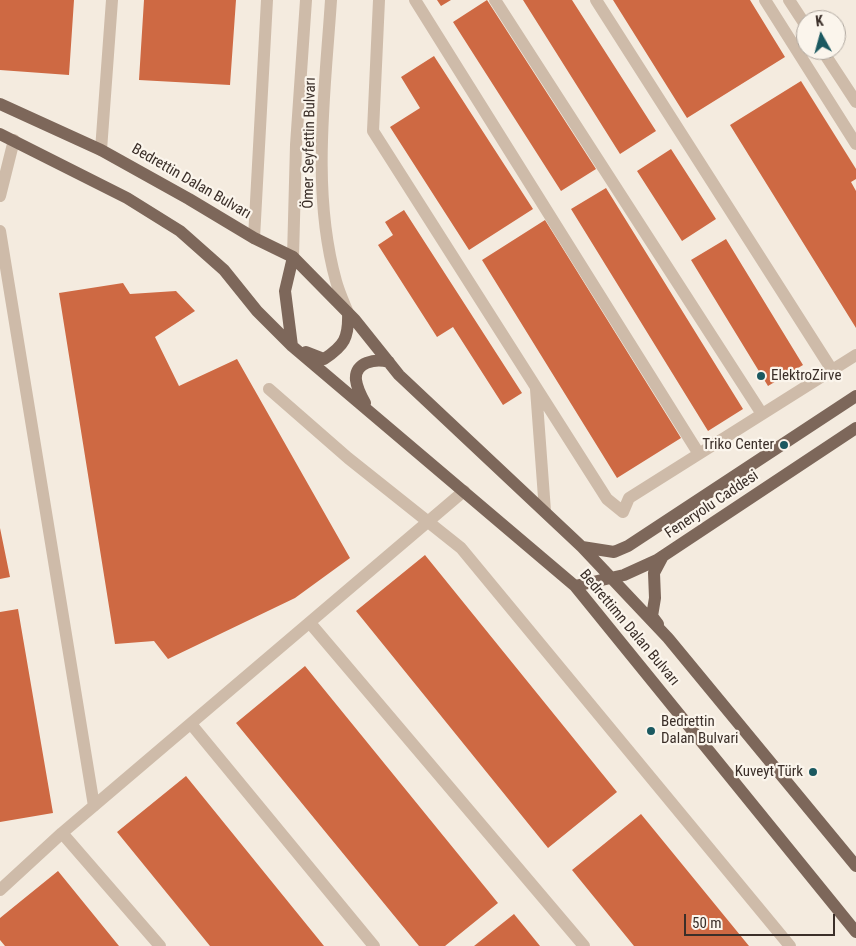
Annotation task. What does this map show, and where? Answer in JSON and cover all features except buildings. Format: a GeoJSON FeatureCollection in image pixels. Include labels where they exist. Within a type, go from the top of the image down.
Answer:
{"type":"FeatureCollection","features":[{"type":"Feature","properties":{"kind":"main road","name":"Bedrettin Dalan Bulvarı"},"geometry":{"type":"LineString","coordinates":[[0,104],[101,150],[254,238],[292,257],[348,313]]}},
{"type":"Feature","properties":{"kind":"main road"},"geometry":{"type":"LineString","coordinates":[[0,134],[127,198],[180,231],[224,270],[257,310],[292,346],[324,360],[339,350],[349,331],[348,313]]}},
{"type":"Feature","properties":{"kind":"main road"},"geometry":{"type":"LineString","coordinates":[[292,257],[285,291],[292,346]]}},
{"type":"Feature","properties":{"kind":"main road","name":"Bedrettimn Dalan Bulvarı"},"geometry":{"type":"LineString","coordinates":[[348,313],[399,375],[582,547],[668,638],[856,866]]}},
{"type":"Feature","properties":{"kind":"main road","name":"Bedrettimn Dalan Bulvarı"},"geometry":{"type":"LineString","coordinates":[[292,346],[575,586],[856,932]]}},
{"type":"Feature","properties":{"kind":"main road"},"geometry":{"type":"LineString","coordinates":[[368,410],[358,390],[356,378],[358,369],[372,360],[381,359],[389,362]]}},
{"type":"Feature","properties":{"kind":"main road","name":"Feneryolu Caddesi"},"geometry":{"type":"LineString","coordinates":[[582,547],[614,552],[628,546],[856,396]]}},
{"type":"Feature","properties":{"kind":"main road","name":"Feneryolu Caddesi"},"geometry":{"type":"LineString","coordinates":[[575,586],[624,575],[663,556],[856,428]]}},
{"type":"Feature","properties":{"kind":"main road"},"geometry":{"type":"LineString","coordinates":[[663,556],[654,573],[652,616],[668,638]]}},
{"type":"Feature","properties":{"kind":"street"},"geometry":{"type":"LineString","coordinates":[[101,150],[112,0]]}},
{"type":"Feature","properties":{"kind":"street"},"geometry":{"type":"LineString","coordinates":[[254,238],[267,0]]}},
{"type":"Feature","properties":{"kind":"street","name":"Ömer Seyfettin Bulvarı"},"geometry":{"type":"LineString","coordinates":[[292,257],[296,145],[306,0]]}},
{"type":"Feature","properties":{"kind":"street","name":"Ömer Seyfettin Bulvarı"},"geometry":{"type":"LineString","coordinates":[[331,0],[324,117],[323,202],[336,282],[348,313]]}},
{"type":"Feature","properties":{"kind":"street"},"geometry":{"type":"LineString","coordinates":[[379,0],[373,131],[607,500],[623,512],[630,498],[856,355]]}},
{"type":"Feature","properties":{"kind":"street"},"geometry":{"type":"LineString","coordinates":[[415,0],[699,454]]}},
{"type":"Feature","properties":{"kind":"street"},"geometry":{"type":"LineString","coordinates":[[495,0],[762,414]]}},
{"type":"Feature","properties":{"kind":"street"},"geometry":{"type":"LineString","coordinates":[[596,0],[832,370]]}},
{"type":"Feature","properties":{"kind":"street"},"geometry":{"type":"LineString","coordinates":[[765,0],[856,144]]}},
{"type":"Feature","properties":{"kind":"street"},"geometry":{"type":"LineString","coordinates":[[829,60],[856,102]]}},
{"type":"Feature","properties":{"kind":"street"},"geometry":{"type":"LineString","coordinates":[[0,196],[14,140]]}},
{"type":"Feature","properties":{"kind":"street"},"geometry":{"type":"LineString","coordinates":[[0,231],[94,806]]}},
{"type":"Feature","properties":{"kind":"street"},"geometry":{"type":"LineString","coordinates":[[536,386],[545,511]]}},
{"type":"Feature","properties":{"kind":"street"},"geometry":{"type":"LineString","coordinates":[[269,389],[348,458],[460,548],[790,946]]}},
{"type":"Feature","properties":{"kind":"street"},"geometry":{"type":"LineString","coordinates":[[0,890],[94,806],[464,491]]}},
{"type":"Feature","properties":{"kind":"street"},"geometry":{"type":"LineString","coordinates":[[310,622],[584,946]]}},
{"type":"Feature","properties":{"kind":"street"},"geometry":{"type":"LineString","coordinates":[[191,724],[374,946]]}},
{"type":"Feature","properties":{"kind":"street"},"geometry":{"type":"LineString","coordinates":[[62,834],[160,946]]}},
{"type":"Feature","properties":{"kind":"place","name":"ElektroZirve"},"geometry":{"type":"Point","coordinates":[761,376]}},
{"type":"Feature","properties":{"kind":"place","name":"Triko Center"},"geometry":{"type":"Point","coordinates":[784,445]}},
{"type":"Feature","properties":{"kind":"place","name":"Bedrettin Dalan Bulvari"},"geometry":{"type":"Point","coordinates":[651,731]}},
{"type":"Feature","properties":{"kind":"place","name":"Kuveyt Türk"},"geometry":{"type":"Point","coordinates":[813,772]}}]}
